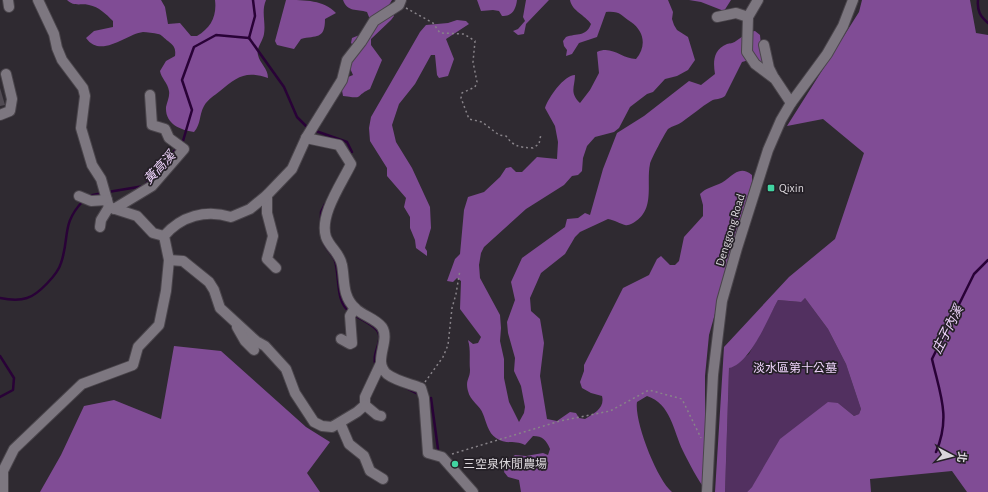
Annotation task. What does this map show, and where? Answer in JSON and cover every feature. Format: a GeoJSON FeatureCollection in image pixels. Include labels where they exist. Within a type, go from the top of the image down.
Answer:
{"type":"FeatureCollection","features":[{"type":"Feature","properties":{"kind":"street"},"geometry":{"type":"LineString","coordinates":[[38,0],[54,34],[57,48],[62,60],[83,88],[85,96],[81,128],[92,165],[101,179],[110,206]]}},
{"type":"Feature","properties":{"kind":"street"},"geometry":{"type":"LineString","coordinates":[[758,0],[748,18],[747,52],[755,64],[775,79]]}},
{"type":"Feature","properties":{"kind":"street","name":"Denggong Road"},"geometry":{"type":"LineString","coordinates":[[707,492],[713,376],[722,301],[768,150],[791,103],[827,54],[843,26],[853,0]]}},
{"type":"Feature","properties":{"kind":"street"},"geometry":{"type":"LineString","coordinates":[[164,236],[172,227],[182,220],[200,215],[219,213],[231,217],[250,209],[267,195],[292,169],[306,138],[342,80],[347,60],[361,42],[374,21],[400,2]]}},
{"type":"Feature","properties":{"kind":"street"},"geometry":{"type":"LineString","coordinates":[[717,17],[736,13],[748,18]]}},
{"type":"Feature","properties":{"kind":"street"},"geometry":{"type":"LineString","coordinates":[[764,45],[769,68],[791,103]]}},
{"type":"Feature","properties":{"kind":"street"},"geometry":{"type":"LineString","coordinates":[[0,115],[10,111],[12,99],[6,74]]}},
{"type":"Feature","properties":{"kind":"street"},"geometry":{"type":"LineString","coordinates":[[100,227],[101,220],[110,206],[152,186],[184,149],[169,138],[165,129],[152,125],[150,95]]}},
{"type":"Feature","properties":{"kind":"street"},"geometry":{"type":"LineString","coordinates":[[169,260],[183,262],[208,282],[214,290],[220,308],[256,341],[266,346],[286,369],[295,393],[314,422],[322,426],[332,427],[357,412],[365,405],[365,397],[381,363],[381,352],[385,339],[383,328],[374,320],[355,308],[345,294],[340,256],[329,246],[324,225],[326,214],[351,164],[339,145],[306,138]]}},
{"type":"Feature","properties":{"kind":"street"},"geometry":{"type":"LineString","coordinates":[[267,195],[267,213],[273,236],[267,259],[276,268]]}},
{"type":"Feature","properties":{"kind":"street"},"geometry":{"type":"LineString","coordinates":[[80,196],[137,216],[153,233],[164,236]]}},
{"type":"Feature","properties":{"kind":"street"},"geometry":{"type":"LineString","coordinates":[[3,492],[3,471],[14,449],[82,384],[133,365],[138,347],[159,325],[166,290],[169,260],[164,236]]}},
{"type":"Feature","properties":{"kind":"street"},"geometry":{"type":"LineString","coordinates":[[341,339],[350,344],[352,343],[350,316],[355,308]]}},
{"type":"Feature","properties":{"kind":"street"},"geometry":{"type":"LineString","coordinates":[[233,320],[245,341],[254,350]]}},
{"type":"Feature","properties":{"kind":"street"},"geometry":{"type":"LineString","coordinates":[[381,363],[386,373],[421,388],[424,398],[428,453],[442,457],[473,492]]}},
{"type":"Feature","properties":{"kind":"street"},"geometry":{"type":"LineString","coordinates":[[365,405],[377,415],[381,416]]}},
{"type":"Feature","properties":{"kind":"street"},"geometry":{"type":"LineString","coordinates":[[340,423],[349,444],[364,456],[370,471],[383,479]]}},
{"type":"Feature","properties":{"kind":"path"},"geometry":{"type":"LineString","coordinates":[[400,2],[433,23],[440,33],[464,34],[475,41],[473,62],[477,82],[475,87],[462,93],[461,98],[469,119],[482,122],[499,135],[506,136],[511,144],[520,147],[533,148],[539,144],[541,134]]}},
{"type":"Feature","properties":{"kind":"path"},"geometry":{"type":"LineString","coordinates":[[421,388],[430,373],[443,357],[448,345],[452,308],[460,270]]}},
{"type":"Feature","properties":{"kind":"path"},"geometry":{"type":"LineString","coordinates":[[442,457],[560,421],[610,411],[649,390],[682,399],[702,440]]}},
{"type":"Feature","properties":{"kind":"green space","name":"淡水區第十公墓"},"geometry":{"type":"Polygon","coordinates":[[[805,298],[828,329],[846,364],[861,409],[859,414],[854,416],[838,403],[747,492],[725,492],[729,368],[749,354],[778,300],[800,302],[805,298]]]}},
{"type":"Feature","properties":{"kind":"shaded area"},"geometry":{"type":"Polygon","coordinates":[[[67,0],[161,0],[165,7],[168,24],[180,23],[191,36],[197,36],[206,29],[212,21],[215,11],[215,0],[266,0],[264,9],[264,34],[258,52],[259,58],[267,71],[268,78],[247,75],[231,82],[211,98],[202,109],[198,126],[194,132],[184,130],[174,125],[168,118],[166,107],[169,91],[160,71],[166,61],[175,56],[175,49],[172,44],[159,34],[143,32],[106,46],[92,44],[86,38],[94,31],[113,27],[113,21],[96,7],[86,4],[75,4],[67,0]]]}},
{"type":"Feature","properties":{"kind":"shaded area"},"geometry":{"type":"Polygon","coordinates":[[[286,0],[320,3],[326,5],[336,13],[325,19],[325,26],[321,34],[301,39],[294,49],[277,45],[275,41],[286,0]]]}},
{"type":"Feature","properties":{"kind":"shaded area"},"geometry":{"type":"Polygon","coordinates":[[[343,0],[392,0],[389,5],[394,16],[371,39],[371,45],[382,60],[370,89],[359,97],[343,96],[341,85],[343,79],[353,75],[349,66],[355,47],[351,43],[352,38],[362,34],[371,22],[367,12],[347,7],[343,0]]]}},
{"type":"Feature","properties":{"kind":"shaded area"},"geometry":{"type":"Polygon","coordinates":[[[477,0],[517,0],[513,12],[502,16],[499,11],[481,11],[477,0]]]}},
{"type":"Feature","properties":{"kind":"shaded area"},"geometry":{"type":"Polygon","coordinates":[[[526,0],[549,0],[526,24],[524,34],[518,35],[513,31],[518,29],[525,21],[523,17],[526,0]]]}},
{"type":"Feature","properties":{"kind":"shaded area"},"geometry":{"type":"Polygon","coordinates":[[[570,0],[668,0],[673,12],[672,19],[674,25],[677,30],[688,37],[695,60],[688,70],[677,76],[665,79],[653,92],[647,94],[630,107],[619,128],[614,132],[595,137],[587,146],[583,158],[582,171],[578,175],[572,176],[564,185],[526,209],[484,247],[481,253],[479,265],[480,278],[500,315],[500,341],[504,359],[504,378],[509,402],[519,422],[524,413],[525,407],[521,386],[514,371],[515,358],[508,333],[507,322],[515,300],[511,282],[522,258],[565,227],[567,219],[578,218],[585,213],[590,215],[603,169],[617,133],[644,116],[689,81],[701,85],[715,74],[715,57],[722,47],[755,31],[760,35],[763,67],[749,60],[742,62],[725,96],[711,101],[680,123],[668,129],[650,164],[648,202],[642,216],[629,225],[608,219],[580,232],[575,237],[565,254],[541,273],[530,298],[531,311],[540,319],[544,343],[540,376],[547,419],[557,421],[570,412],[576,413],[579,418],[585,419],[601,407],[603,400],[602,396],[591,393],[582,388],[580,382],[584,371],[584,365],[623,288],[649,275],[657,259],[661,256],[670,265],[675,265],[679,261],[684,237],[703,216],[703,205],[700,194],[702,192],[723,182],[739,171],[747,172],[752,175],[752,182],[709,335],[705,376],[705,489],[696,476],[683,451],[666,411],[655,400],[647,396],[637,402],[639,422],[648,450],[660,476],[672,492],[521,492],[519,480],[508,477],[504,472],[507,461],[515,455],[526,456],[543,453],[548,455],[550,449],[549,446],[544,439],[536,436],[533,436],[525,445],[499,440],[493,436],[489,430],[482,411],[471,398],[468,391],[467,382],[470,370],[468,340],[473,344],[478,343],[481,337],[460,309],[461,281],[457,278],[453,282],[447,281],[455,259],[460,254],[464,210],[468,197],[484,192],[500,177],[506,168],[511,167],[516,172],[522,172],[537,157],[557,159],[558,142],[555,126],[545,108],[549,99],[557,88],[566,79],[575,75],[573,89],[575,96],[580,103],[590,90],[599,73],[597,52],[607,50],[636,59],[642,49],[643,44],[639,30],[622,15],[618,13],[606,12],[597,37],[579,43],[572,54],[566,56],[567,50],[563,41],[566,37],[584,33],[591,24],[573,7],[570,0]]]}},
{"type":"Feature","properties":{"kind":"shaded area"},"geometry":{"type":"Polygon","coordinates":[[[689,0],[731,0],[724,11],[701,2],[689,0]]]}},
{"type":"Feature","properties":{"kind":"shaded area"},"geometry":{"type":"Polygon","coordinates":[[[862,0],[970,0],[976,33],[988,35],[988,492],[967,492],[952,471],[870,479],[871,492],[747,492],[752,487],[780,439],[828,402],[838,403],[854,416],[859,414],[861,409],[846,364],[828,329],[805,298],[801,302],[778,300],[758,339],[751,349],[737,365],[729,368],[725,492],[715,492],[724,347],[789,277],[835,239],[864,153],[823,119],[787,126],[859,12],[862,0]]]}},
{"type":"Feature","properties":{"kind":"shaded area"},"geometry":{"type":"Polygon","coordinates":[[[457,20],[466,21],[469,24],[446,39],[454,59],[448,76],[439,78],[437,75],[435,55],[431,55],[415,84],[399,104],[392,125],[396,142],[412,168],[430,207],[431,228],[425,248],[427,251],[427,256],[416,248],[415,240],[410,228],[410,217],[404,207],[406,198],[387,176],[387,168],[370,141],[369,128],[371,117],[420,32],[426,25],[448,23],[457,20]]]}},
{"type":"Feature","properties":{"kind":"shaded area"},"geometry":{"type":"Polygon","coordinates":[[[174,346],[221,351],[306,427],[330,442],[307,473],[320,492],[40,492],[61,455],[84,406],[114,400],[161,419],[174,346]]]}},
{"type":"Feature","properties":{"kind":"building"},"geometry":{"type":"Polygon","coordinates":[[[0,88],[5,105],[0,106],[0,88]]]}},
{"type":"Feature","properties":{"kind":"waterway","name":"黃高溪"},"geometry":{"type":"LineString","coordinates":[[249,38],[255,16],[253,0]]}},
{"type":"Feature","properties":{"kind":"waterway","name":"庄子內溪"},"geometry":{"type":"LineString","coordinates":[[978,0],[980,13],[988,23]]}},
{"type":"Feature","properties":{"kind":"waterway","name":"黃高溪"},"geometry":{"type":"LineString","coordinates":[[180,144],[183,141],[192,110],[182,80],[194,47],[216,35],[249,38]]}},
{"type":"Feature","properties":{"kind":"waterway"},"geometry":{"type":"LineString","coordinates":[[249,38],[284,87],[297,117],[309,129]]}},
{"type":"Feature","properties":{"kind":"waterway"},"geometry":{"type":"LineString","coordinates":[[313,130],[347,142],[352,152]]}},
{"type":"Feature","properties":{"kind":"waterway","name":"黃高溪"},"geometry":{"type":"LineString","coordinates":[[108,192],[144,186],[177,148]]}},
{"type":"Feature","properties":{"kind":"waterway","name":"黃高溪"},"geometry":{"type":"LineString","coordinates":[[88,196],[103,193]]}},
{"type":"Feature","properties":{"kind":"waterway","name":"黃高溪"},"geometry":{"type":"LineString","coordinates":[[0,298],[14,300],[27,298],[37,293],[52,278],[59,268],[64,254],[69,224],[76,209],[83,201]]}},
{"type":"Feature","properties":{"kind":"waterway"},"geometry":{"type":"LineString","coordinates":[[321,220],[321,212],[325,204]]}},
{"type":"Feature","properties":{"kind":"waterway"},"geometry":{"type":"LineString","coordinates":[[324,243],[335,261],[342,302],[345,308],[350,312]]}},
{"type":"Feature","properties":{"kind":"waterway","name":"庄子內溪"},"geometry":{"type":"LineString","coordinates":[[936,452],[943,428],[943,406],[932,359],[974,274],[988,260]]}},
{"type":"Feature","properties":{"kind":"waterway"},"geometry":{"type":"LineString","coordinates":[[354,315],[371,325],[379,333],[379,342],[375,357],[376,366]]}},
{"type":"Feature","properties":{"kind":"waterway","name":"黃高溪"},"geometry":{"type":"LineString","coordinates":[[0,356],[14,378],[13,390],[0,397]]}},
{"type":"Feature","properties":{"kind":"waterway"},"geometry":{"type":"LineString","coordinates":[[404,387],[418,394]]}},
{"type":"Feature","properties":{"kind":"waterway"},"geometry":{"type":"LineString","coordinates":[[431,398],[438,449]]}},
{"type":"Feature","properties":{"kind":"place","name":"Qixin"},"geometry":{"type":"Point","coordinates":[771,188]}},
{"type":"Feature","properties":{"kind":"place","name":"三空泉休閒農場"},"geometry":{"type":"Point","coordinates":[455,464]}}]}
